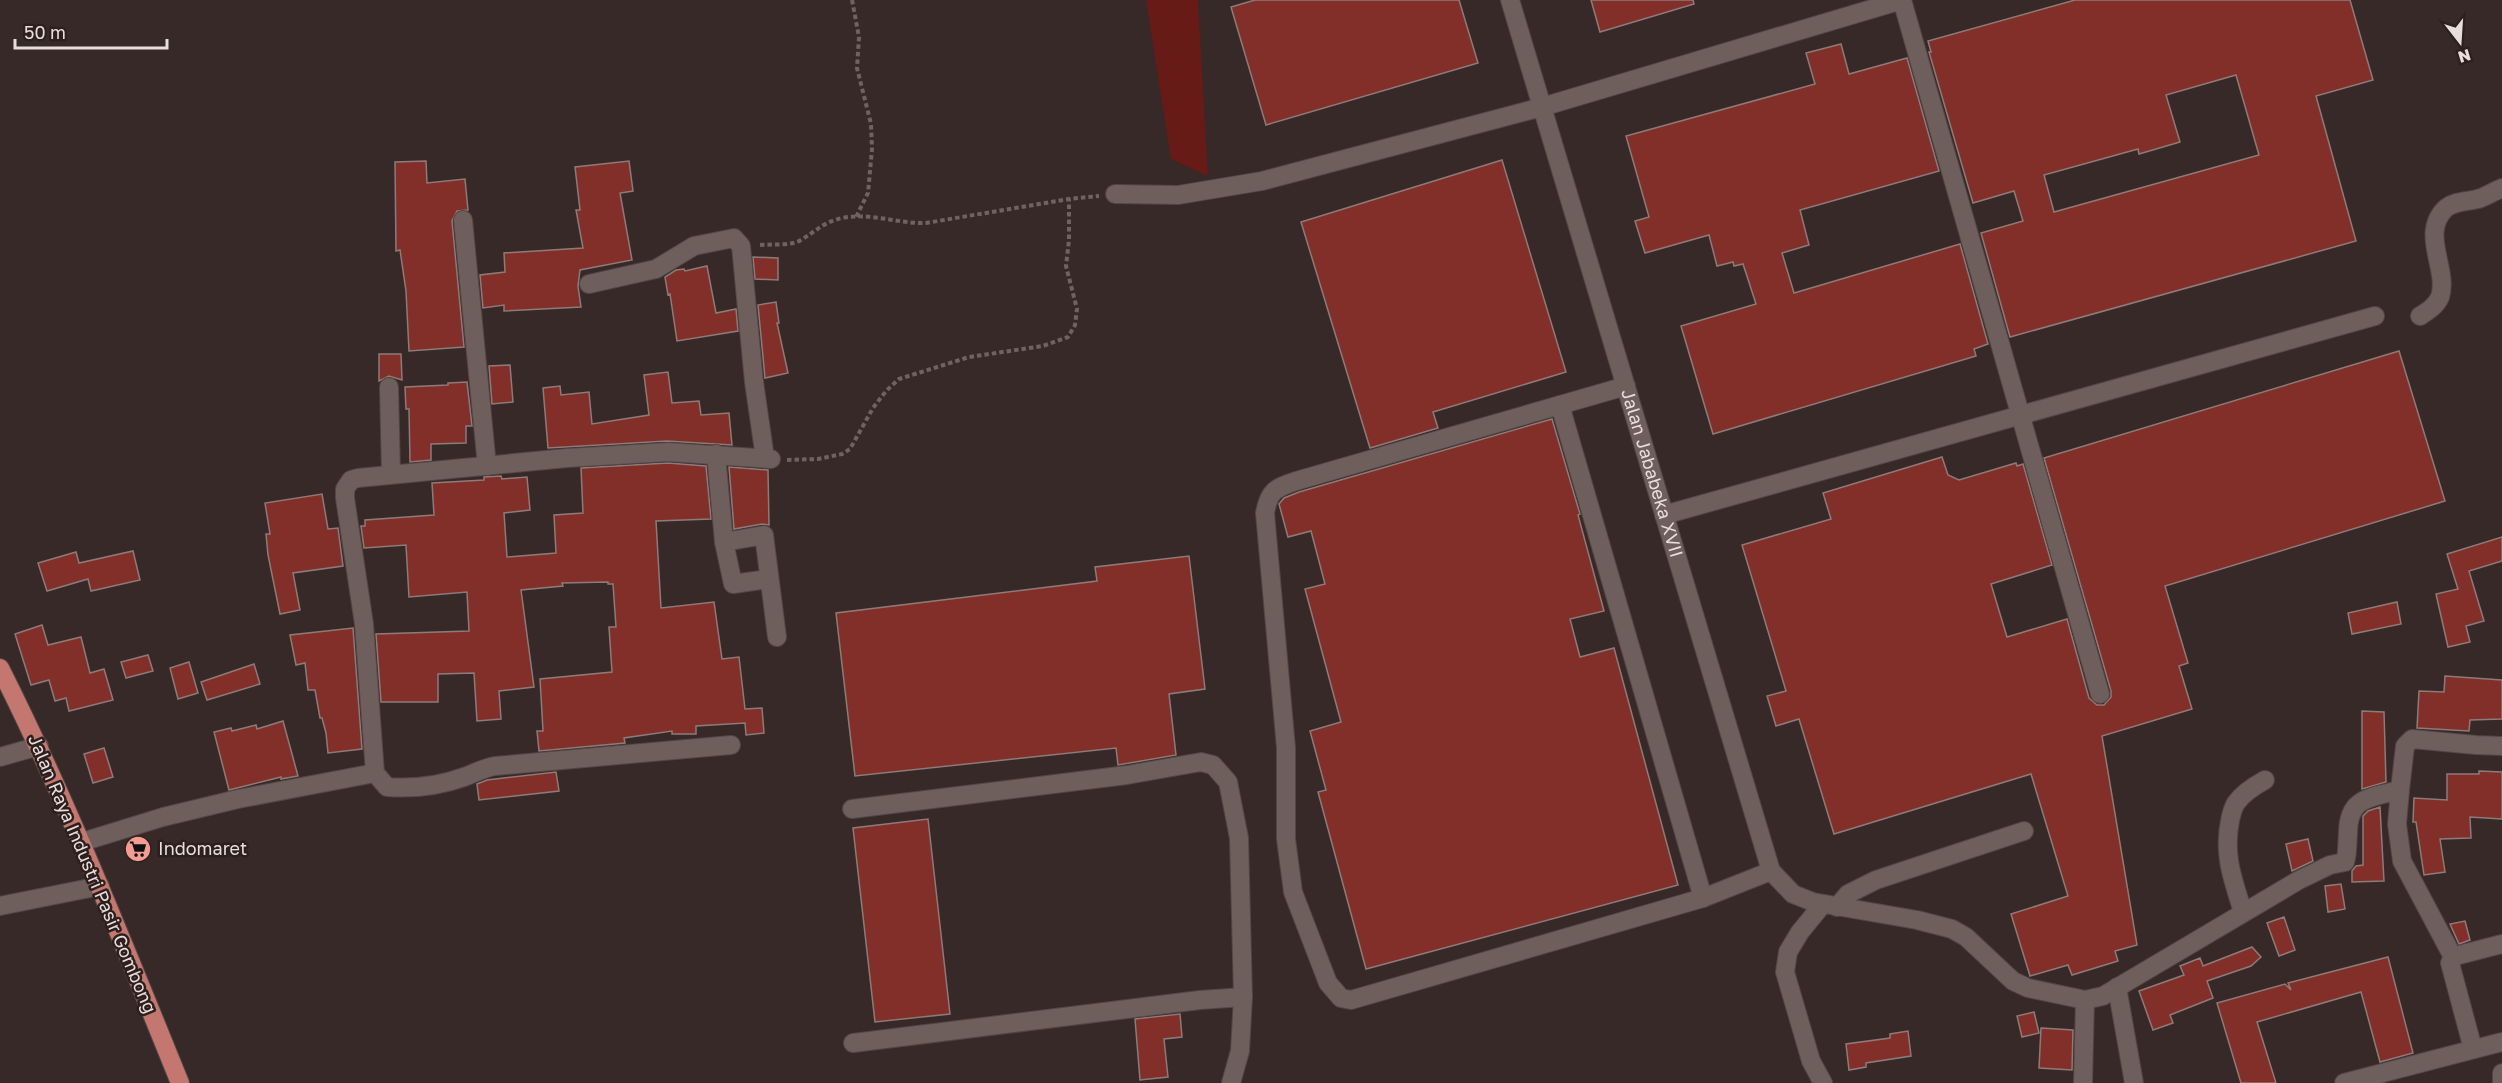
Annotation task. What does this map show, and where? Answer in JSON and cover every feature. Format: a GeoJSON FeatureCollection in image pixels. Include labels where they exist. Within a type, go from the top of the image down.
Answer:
{"type":"FeatureCollection","features":[{"type":"Feature","properties":{"kind":"main road","name":"Jalan Raya Industri Pasir Gombong"},"geometry":{"type":"LineString","coordinates":[[0,668],[39,746],[82,842],[180,1083]]}},
{"type":"Feature","properties":{"kind":"street","name":"Jalan Jababeka XVII"},"geometry":{"type":"LineString","coordinates":[[1510,0],[1771,871],[1793,894],[1830,906],[1917,920],[1953,929],[1966,937],[2013,981],[2028,988],[2085,1000]]}},
{"type":"Feature","properties":{"kind":"street"},"geometry":{"type":"LineString","coordinates":[[1115,194],[1178,195],[1262,181],[1542,107],[1902,0],[2100,694]]}},
{"type":"Feature","properties":{"kind":"street"},"geometry":{"type":"LineString","coordinates":[[2420,316],[2434,307],[2439,297],[2441,285],[2434,238],[2438,219],[2447,208],[2459,202],[2480,198],[2502,188]]}},
{"type":"Feature","properties":{"kind":"street"},"geometry":{"type":"LineString","coordinates":[[463,220],[487,465]]}},
{"type":"Feature","properties":{"kind":"street"},"geometry":{"type":"LineString","coordinates":[[589,284],[657,269],[694,246],[734,238],[741,246],[754,382],[768,458],[668,453],[487,465],[351,480],[345,489],[347,520],[364,624],[375,773],[387,787],[421,787],[460,778],[479,769],[495,766],[731,745]]}},
{"type":"Feature","properties":{"kind":"street"},"geometry":{"type":"LineString","coordinates":[[1664,515],[2375,316]]}},
{"type":"Feature","properties":{"kind":"street"},"geometry":{"type":"LineString","coordinates":[[1626,386],[1296,481],[1272,491],[1267,499],[1265,513],[1286,748],[1286,839],[1293,892],[1328,983],[1341,998],[1351,1000],[1704,898],[1771,871]]}},
{"type":"Feature","properties":{"kind":"street"},"geometry":{"type":"LineString","coordinates":[[389,387],[391,474]]}},
{"type":"Feature","properties":{"kind":"street"},"geometry":{"type":"LineString","coordinates":[[1560,405],[1704,898]]}},
{"type":"Feature","properties":{"kind":"street"},"geometry":{"type":"LineString","coordinates":[[716,454],[724,542],[733,584],[769,579]]}},
{"type":"Feature","properties":{"kind":"street"},"geometry":{"type":"LineString","coordinates":[[724,542],[764,535],[777,637]]}},
{"type":"Feature","properties":{"kind":"street"},"geometry":{"type":"LineString","coordinates":[[2453,957],[2402,861],[2397,824],[2405,746],[2412,739],[2476,746],[2502,746]]}},
{"type":"Feature","properties":{"kind":"street"},"geometry":{"type":"LineString","coordinates":[[0,757],[39,746]]}},
{"type":"Feature","properties":{"kind":"street"},"geometry":{"type":"LineString","coordinates":[[852,809],[1127,775],[1201,762],[1213,765],[1228,782],[1239,838],[1243,997],[1240,1051],[1231,1083]]}},
{"type":"Feature","properties":{"kind":"street"},"geometry":{"type":"LineString","coordinates":[[82,842],[238,799],[375,773]]}},
{"type":"Feature","properties":{"kind":"street"},"geometry":{"type":"LineString","coordinates":[[2243,912],[2226,845],[2228,832],[2235,804],[2248,790],[2265,780]]}},
{"type":"Feature","properties":{"kind":"street"},"geometry":{"type":"LineString","coordinates":[[2083,1083],[2085,1000],[2103,996],[2299,880],[2330,865],[2343,864],[2346,859],[2348,827],[2353,807],[2365,800],[2400,790]]}},
{"type":"Feature","properties":{"kind":"street"},"geometry":{"type":"LineString","coordinates":[[1823,1083],[1811,1061],[1785,972],[1788,952],[1800,932],[1830,906],[1876,880],[2024,831]]}},
{"type":"Feature","properties":{"kind":"street"},"geometry":{"type":"LineString","coordinates":[[0,906],[100,886]]}},
{"type":"Feature","properties":{"kind":"street"},"geometry":{"type":"LineString","coordinates":[[2473,1049],[2450,963],[2453,957],[2502,944]]}},
{"type":"Feature","properties":{"kind":"street"},"geometry":{"type":"LineString","coordinates":[[2117,987],[2133,1083]]}},
{"type":"Feature","properties":{"kind":"street"},"geometry":{"type":"LineString","coordinates":[[854,1043],[1243,997]]}},
{"type":"Feature","properties":{"kind":"street"},"geometry":{"type":"LineString","coordinates":[[2344,1083],[2502,1042]]}},
{"type":"Feature","properties":{"kind":"street"},"geometry":{"type":"LineString","coordinates":[[2502,1073],[2502,1083]]}},
{"type":"Feature","properties":{"kind":"path"},"geometry":{"type":"LineString","coordinates":[[852,0],[859,37],[857,68],[871,124],[872,149],[868,193],[855,217]]}},
{"type":"Feature","properties":{"kind":"path"},"geometry":{"type":"LineString","coordinates":[[741,246],[800,242],[821,225],[843,218],[871,217],[907,224],[926,223],[1068,199],[1115,194]]}},
{"type":"Feature","properties":{"kind":"path"},"geometry":{"type":"LineString","coordinates":[[768,458],[796,461],[842,454],[850,449],[873,408],[899,379],[969,357],[1043,346],[1068,337],[1074,325],[1077,309],[1066,266],[1069,240],[1068,199]]}},
{"type":"Feature","properties":{"kind":"shaded area"},"geometry":{"type":"Polygon","coordinates":[[[1146,0],[1198,0],[1208,176],[1171,159],[1146,0]]]}},
{"type":"Feature","properties":{"kind":"building"},"geometry":{"type":"Polygon","coordinates":[[[1255,0],[1459,0],[1478,63],[1266,125],[1231,7],[1255,0]]]}},
{"type":"Feature","properties":{"kind":"building"},"geometry":{"type":"Polygon","coordinates":[[[1591,0],[1693,0],[1694,4],[1600,32],[1591,0]]]}},
{"type":"Feature","properties":{"kind":"building"},"geometry":{"type":"Polygon","coordinates":[[[2075,0],[2350,0],[2373,80],[2316,96],[2356,241],[2010,337],[1981,233],[2023,221],[2014,191],[1973,203],[1929,52],[1931,52],[1928,41],[2075,0]],[[2236,75],[2166,95],[2180,142],[2139,154],[2138,149],[2044,175],[2054,212],[2259,155],[2236,75]]]}},
{"type":"Feature","properties":{"kind":"building"},"geometry":{"type":"Polygon","coordinates":[[[1841,44],[1849,74],[1907,58],[1939,171],[1800,210],[1809,245],[1782,253],[1794,293],[1960,244],[1988,344],[1974,349],[1976,356],[1713,434],[1681,326],[1756,304],[1743,264],[1734,266],[1733,262],[1717,266],[1709,235],[1645,253],[1635,221],[1649,217],[1626,136],[1815,84],[1806,53],[1841,44]]]}},
{"type":"Feature","properties":{"kind":"building"},"geometry":{"type":"Polygon","coordinates":[[[1502,160],[1566,372],[1433,412],[1438,428],[1370,448],[1301,222],[1502,160]]]}},
{"type":"Feature","properties":{"kind":"building"},"geometry":{"type":"Polygon","coordinates":[[[426,161],[427,183],[465,179],[468,210],[457,211],[452,221],[464,347],[409,351],[406,291],[400,250],[396,251],[395,162],[426,161]]]}},
{"type":"Feature","properties":{"kind":"building"},"geometry":{"type":"Polygon","coordinates":[[[629,161],[633,191],[620,193],[632,260],[580,270],[578,286],[581,307],[504,311],[504,305],[483,308],[480,275],[505,272],[504,253],[583,248],[576,210],[580,210],[575,167],[629,161]]]}},
{"type":"Feature","properties":{"kind":"building"},"geometry":{"type":"Polygon","coordinates":[[[753,257],[778,258],[778,280],[755,279],[753,257]]]}},
{"type":"Feature","properties":{"kind":"building"},"geometry":{"type":"Polygon","coordinates":[[[707,266],[716,313],[736,309],[738,331],[677,341],[665,277],[676,270],[684,269],[685,271],[707,266]]]}},
{"type":"Feature","properties":{"kind":"building"},"geometry":{"type":"Polygon","coordinates":[[[776,302],[779,323],[777,323],[788,373],[765,378],[758,305],[776,302]]]}},
{"type":"Feature","properties":{"kind":"building"},"geometry":{"type":"Polygon","coordinates":[[[2399,351],[2445,501],[2165,586],[2188,663],[2179,666],[2192,709],[2102,736],[2137,945],[2115,951],[2118,961],[2072,975],[2068,965],[2030,976],[2011,914],[2068,896],[2031,774],[1834,834],[1799,719],[1776,726],[1767,696],[1786,691],[1742,545],[1831,519],[1823,493],[1942,457],[1948,475],[1959,480],[2016,463],[2017,466],[2023,464],[2052,565],[1991,584],[2007,637],[2067,619],[2089,698],[2097,705],[2104,705],[2111,697],[2111,691],[2044,458],[2399,351]]]}},
{"type":"Feature","properties":{"kind":"building"},"geometry":{"type":"Polygon","coordinates":[[[379,354],[401,354],[402,380],[389,376],[379,381],[379,354]]]}},
{"type":"Feature","properties":{"kind":"building"},"geometry":{"type":"Polygon","coordinates":[[[510,365],[513,402],[492,404],[489,366],[510,365]]]}},
{"type":"Feature","properties":{"kind":"building"},"geometry":{"type":"Polygon","coordinates":[[[668,372],[672,403],[699,401],[701,415],[729,413],[732,445],[667,441],[548,448],[543,388],[560,386],[561,395],[589,392],[592,424],[649,415],[644,375],[668,372]]]}},
{"type":"Feature","properties":{"kind":"building"},"geometry":{"type":"Polygon","coordinates":[[[467,382],[472,426],[466,426],[466,443],[431,444],[431,460],[410,462],[409,409],[406,409],[405,387],[467,382]]]}},
{"type":"Feature","properties":{"kind":"building"},"geometry":{"type":"Polygon","coordinates":[[[1552,419],[1580,514],[1578,515],[1604,611],[1570,619],[1580,657],[1614,648],[1678,885],[1366,969],[1318,792],[1326,790],[1310,731],[1341,722],[1305,589],[1325,584],[1311,531],[1288,537],[1279,504],[1284,498],[1299,492],[1552,419]]]}},
{"type":"Feature","properties":{"kind":"building"},"geometry":{"type":"Polygon","coordinates":[[[668,463],[706,466],[711,519],[656,521],[661,608],[714,602],[722,659],[739,657],[745,709],[762,708],[764,733],[746,735],[745,723],[696,726],[696,734],[672,734],[672,731],[624,738],[625,743],[539,751],[537,731],[543,731],[540,679],[612,672],[609,627],[616,627],[613,584],[608,584],[608,582],[562,583],[563,586],[521,590],[534,687],[499,691],[501,719],[477,721],[474,673],[438,674],[438,702],[381,702],[376,634],[469,631],[467,592],[409,597],[406,545],[364,548],[361,526],[365,526],[365,520],[434,515],[432,483],[484,480],[484,477],[501,476],[502,479],[527,477],[530,510],[504,513],[507,557],[556,553],[554,515],[583,513],[581,468],[668,463]]]}},
{"type":"Feature","properties":{"kind":"building"},"geometry":{"type":"Polygon","coordinates":[[[729,467],[768,470],[769,525],[734,529],[729,467]]]}},
{"type":"Feature","properties":{"kind":"building"},"geometry":{"type":"Polygon","coordinates":[[[322,494],[328,529],[338,528],[343,566],[293,573],[300,610],[280,614],[268,555],[266,534],[270,534],[265,503],[322,494]]]}},
{"type":"Feature","properties":{"kind":"building"},"geometry":{"type":"Polygon","coordinates":[[[2502,537],[2502,561],[2469,571],[2484,621],[2466,626],[2470,642],[2448,647],[2436,594],[2458,589],[2447,554],[2502,537]]]}},
{"type":"Feature","properties":{"kind":"building"},"geometry":{"type":"Polygon","coordinates":[[[133,551],[140,580],[91,591],[88,579],[47,591],[38,563],[76,552],[79,563],[133,551]]]}},
{"type":"Feature","properties":{"kind":"building"},"geometry":{"type":"Polygon","coordinates":[[[1189,556],[1205,689],[1169,694],[1176,755],[1118,765],[1116,748],[855,776],[836,613],[1097,581],[1095,567],[1189,556]]]}},
{"type":"Feature","properties":{"kind":"building"},"geometry":{"type":"Polygon","coordinates":[[[2397,602],[2401,624],[2352,634],[2348,613],[2397,602]]]}},
{"type":"Feature","properties":{"kind":"building"},"geometry":{"type":"Polygon","coordinates":[[[42,625],[48,645],[81,637],[90,673],[104,669],[113,700],[69,711],[66,698],[55,701],[49,680],[31,685],[15,634],[42,625]]]}},
{"type":"Feature","properties":{"kind":"building"},"geometry":{"type":"Polygon","coordinates":[[[353,628],[362,749],[328,753],[326,733],[322,718],[320,718],[315,690],[308,690],[305,663],[296,665],[290,635],[353,628]]]}},
{"type":"Feature","properties":{"kind":"building"},"geometry":{"type":"Polygon","coordinates":[[[148,655],[153,671],[126,678],[121,662],[148,655]]]}},
{"type":"Feature","properties":{"kind":"building"},"geometry":{"type":"Polygon","coordinates":[[[189,662],[198,693],[178,699],[170,668],[189,662]]]}},
{"type":"Feature","properties":{"kind":"building"},"geometry":{"type":"Polygon","coordinates":[[[254,664],[260,684],[207,700],[201,682],[254,664]]]}},
{"type":"Feature","properties":{"kind":"building"},"geometry":{"type":"Polygon","coordinates":[[[2445,676],[2502,680],[2502,719],[2470,720],[2469,731],[2417,728],[2419,691],[2444,692],[2445,676]]]}},
{"type":"Feature","properties":{"kind":"building"},"geometry":{"type":"Polygon","coordinates":[[[2362,711],[2384,712],[2386,782],[2362,789],[2362,711]]]}},
{"type":"Feature","properties":{"kind":"building"},"geometry":{"type":"Polygon","coordinates":[[[283,721],[298,776],[281,779],[281,777],[229,790],[214,732],[231,728],[232,731],[256,725],[257,729],[283,721]]]}},
{"type":"Feature","properties":{"kind":"building"},"geometry":{"type":"Polygon","coordinates":[[[104,748],[113,777],[93,783],[84,754],[104,748]]]}},
{"type":"Feature","properties":{"kind":"building"},"geometry":{"type":"Polygon","coordinates":[[[2479,771],[2502,772],[2502,819],[2470,817],[2471,838],[2440,839],[2445,872],[2424,875],[2416,822],[2413,822],[2414,798],[2447,800],[2447,774],[2479,774],[2479,771]]]}},
{"type":"Feature","properties":{"kind":"building"},"geometry":{"type":"Polygon","coordinates":[[[556,772],[559,791],[479,800],[477,784],[487,780],[556,772]]]}},
{"type":"Feature","properties":{"kind":"building"},"geometry":{"type":"Polygon","coordinates":[[[2380,807],[2384,881],[2352,882],[2352,871],[2356,866],[2363,865],[2363,816],[2368,811],[2380,807]]]}},
{"type":"Feature","properties":{"kind":"building"},"geometry":{"type":"Polygon","coordinates":[[[928,819],[950,1014],[875,1022],[853,828],[928,819]]]}},
{"type":"Feature","properties":{"kind":"building"},"geometry":{"type":"Polygon","coordinates":[[[2308,839],[2313,861],[2292,871],[2286,844],[2308,839]]]}},
{"type":"Feature","properties":{"kind":"building"},"geometry":{"type":"Polygon","coordinates":[[[2341,884],[2345,909],[2328,912],[2325,886],[2341,884]]]}},
{"type":"Feature","properties":{"kind":"building"},"geometry":{"type":"Polygon","coordinates":[[[2284,917],[2295,950],[2279,956],[2267,923],[2284,917]]]}},
{"type":"Feature","properties":{"kind":"building"},"geometry":{"type":"Polygon","coordinates":[[[2465,921],[2470,940],[2459,944],[2450,924],[2465,921]]]}},
{"type":"Feature","properties":{"kind":"building"},"geometry":{"type":"Polygon","coordinates":[[[2252,947],[2261,957],[2251,966],[2207,981],[2213,998],[2170,1015],[2173,1023],[2153,1030],[2139,991],[2184,975],[2180,966],[2200,958],[2203,966],[2252,947]]]}},
{"type":"Feature","properties":{"kind":"building"},"geometry":{"type":"Polygon","coordinates":[[[2388,957],[2413,1053],[2380,1062],[2361,992],[2257,1022],[2276,1083],[2241,1083],[2217,1003],[2285,984],[2291,990],[2288,983],[2388,957]]]}},
{"type":"Feature","properties":{"kind":"building"},"geometry":{"type":"Polygon","coordinates":[[[2034,1012],[2039,1033],[2022,1037],[2017,1016],[2034,1012]]]}},
{"type":"Feature","properties":{"kind":"building"},"geometry":{"type":"Polygon","coordinates":[[[1180,1014],[1182,1037],[1164,1039],[1168,1077],[1140,1080],[1135,1019],[1180,1014]]]}},
{"type":"Feature","properties":{"kind":"building"},"geometry":{"type":"Polygon","coordinates":[[[2041,1028],[2073,1030],[2072,1070],[2039,1068],[2041,1028]]]}},
{"type":"Feature","properties":{"kind":"building"},"geometry":{"type":"Polygon","coordinates":[[[1908,1031],[1911,1056],[1866,1063],[1866,1067],[1849,1070],[1846,1044],[1890,1038],[1890,1034],[1908,1031]]]}},
{"type":"Feature","properties":{"kind":"place","name":"Indomaret"},"geometry":{"type":"Point","coordinates":[138,849]}}]}
